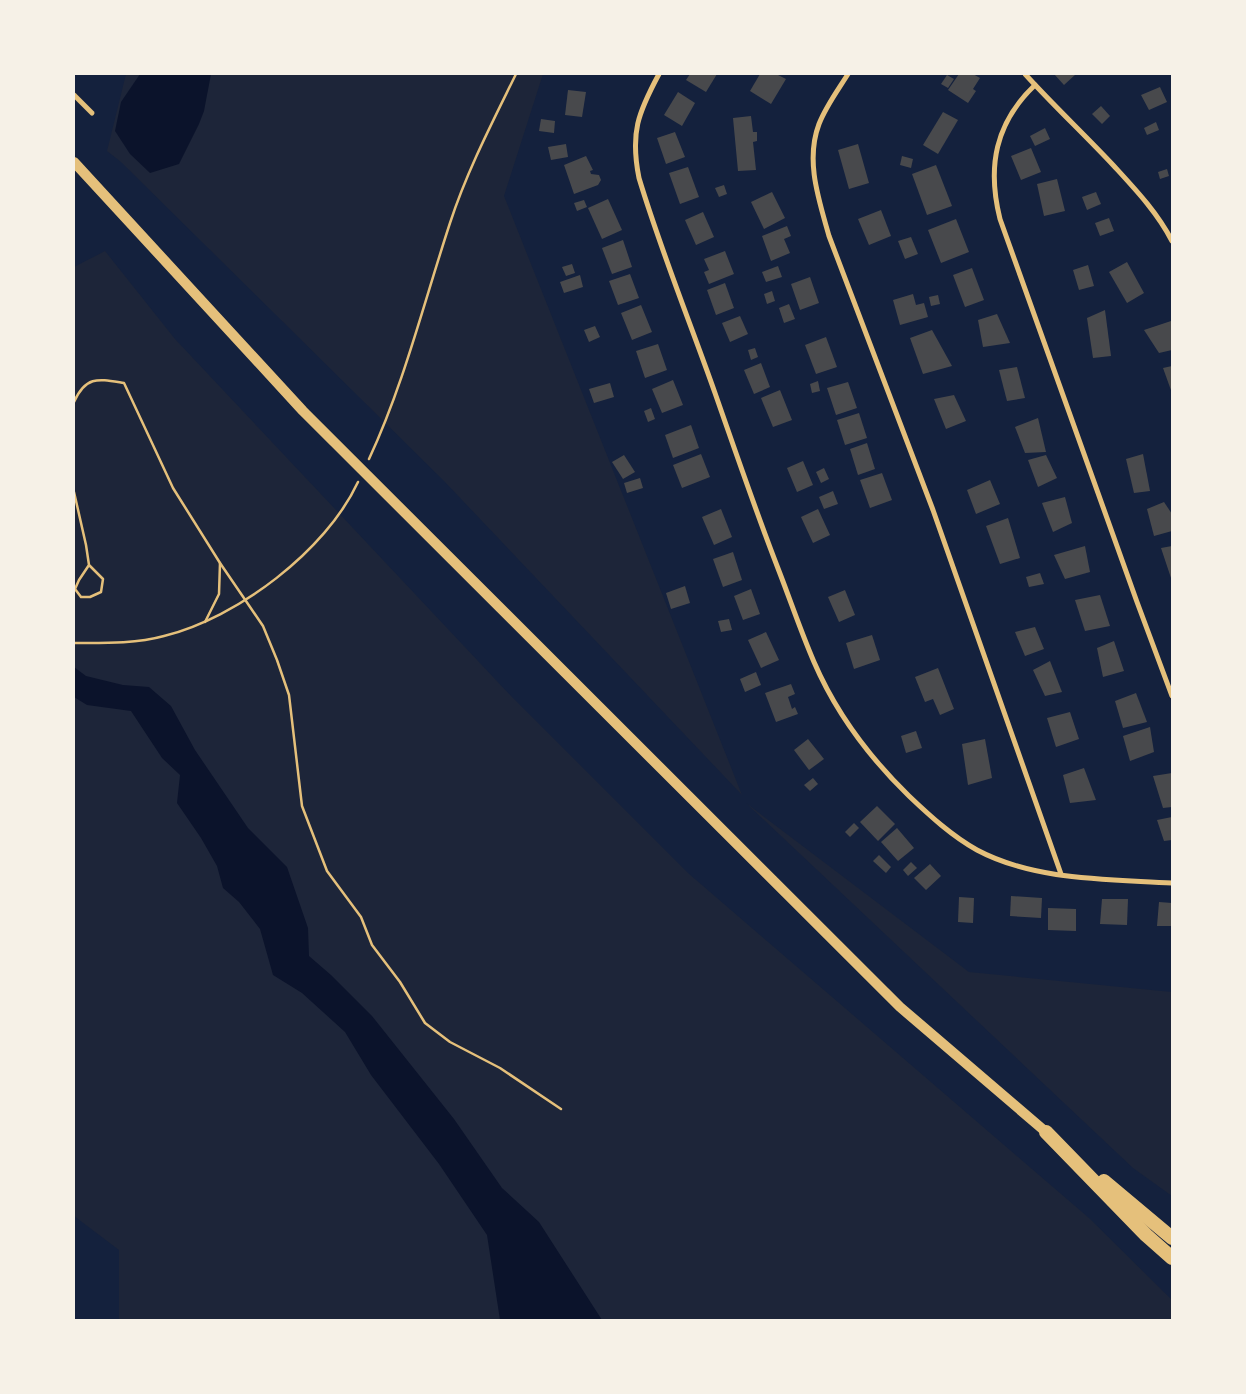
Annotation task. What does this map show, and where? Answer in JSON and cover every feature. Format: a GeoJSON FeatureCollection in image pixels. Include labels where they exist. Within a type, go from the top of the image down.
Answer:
{"type":"FeatureCollection","features":[{"type":"Feature","properties":{"kind":"highway"},"geometry":{"type":"LineString","coordinates":[[1046,1132],[1172,1238]]}},
{"type":"Feature","properties":{"kind":"highway"},"geometry":{"type":"LineString","coordinates":[[1046,1132],[1146,1235],[1172,1258]]}},
{"type":"Feature","properties":{"kind":"main road"},"geometry":{"type":"LineString","coordinates":[[74,162],[303,411],[900,1007],[1046,1132]]}},
{"type":"Feature","properties":{"kind":"street"},"geometry":{"type":"LineString","coordinates":[[659,74],[644,102],[636,129],[634,144],[640,178],[749,492],[814,663],[842,715],[879,764],[924,810],[960,840],[979,851],[1017,865],[1061,874],[1172,883]]}},
{"type":"Feature","properties":{"kind":"street"},"geometry":{"type":"LineString","coordinates":[[848,74],[822,118],[813,143],[813,165],[822,211],[829,236],[933,510],[1061,874]]}},
{"type":"Feature","properties":{"kind":"street"},"geometry":{"type":"LineString","coordinates":[[1025,74],[1075,124],[1143,198],[1172,241]]}},
{"type":"Feature","properties":{"kind":"street"},"geometry":{"type":"LineString","coordinates":[[1035,85],[1020,100],[1005,125],[998,144],[994,165],[995,201],[1003,228],[1172,696]]}},
{"type":"Feature","properties":{"kind":"street"},"geometry":{"type":"LineString","coordinates":[[74,95],[92,113]]}},
{"type":"Feature","properties":{"kind":"path"},"geometry":{"type":"LineString","coordinates":[[368,460],[381,432],[468,173],[516,74]]}},
{"type":"Feature","properties":{"kind":"path"},"geometry":{"type":"LineString","coordinates":[[74,402],[80,389],[98,379],[124,383],[172,488],[263,626],[289,695],[302,806],[327,871],[361,917],[372,945],[400,982],[424,1023],[450,1042],[500,1068],[561,1109]]}},
{"type":"Feature","properties":{"kind":"path"},"geometry":{"type":"LineString","coordinates":[[74,643],[115,643],[163,637],[204,623],[245,601],[271,582],[314,544],[350,498],[361,475]]}},
{"type":"Feature","properties":{"kind":"path"},"geometry":{"type":"LineString","coordinates":[[74,492],[89,565],[103,579],[101,592],[90,597],[81,597],[75,589],[89,565]]}},
{"type":"Feature","properties":{"kind":"path"},"geometry":{"type":"LineString","coordinates":[[204,623],[219,594],[220,562]]}},
{"type":"Feature","properties":{"kind":"shaded area"},"geometry":{"type":"Polygon","coordinates":[[[126,74],[543,74],[504,196],[742,795],[444,481],[121,162],[107,151],[126,74]]]}},
{"type":"Feature","properties":{"kind":"shaded area"},"geometry":{"type":"Polygon","coordinates":[[[140,74],[211,74],[204,111],[179,164],[150,173],[130,154],[115,131],[121,102],[140,74]]]}},
{"type":"Feature","properties":{"kind":"shaded area"},"geometry":{"type":"Polygon","coordinates":[[[105,251],[175,339],[512,697],[688,873],[1089,1218],[1172,1300],[1172,1320],[119,1320],[119,1250],[74,1216],[74,267],[105,251]]]}},
{"type":"Feature","properties":{"kind":"shaded area"},"geometry":{"type":"Polygon","coordinates":[[[74,667],[86,676],[123,685],[149,687],[171,706],[195,750],[248,828],[287,867],[308,928],[309,956],[372,1016],[454,1119],[502,1188],[539,1222],[602,1320],[500,1320],[487,1235],[439,1164],[371,1075],[345,1032],[302,993],[273,975],[260,929],[239,902],[223,888],[217,866],[201,838],[177,803],[180,775],[162,758],[131,711],[87,705],[74,697],[74,667]]]}},
{"type":"Feature","properties":{"kind":"shaded area"},"geometry":{"type":"Polygon","coordinates":[[[746,803],[969,972],[1172,992],[1172,1196],[1133,1168],[746,803]]]}},
{"type":"Feature","properties":{"kind":"building"},"geometry":{"type":"Polygon","coordinates":[[[690,74],[717,74],[706,92],[686,80],[690,74]]]}},
{"type":"Feature","properties":{"kind":"building"},"geometry":{"type":"Polygon","coordinates":[[[760,74],[776,74],[786,79],[771,104],[750,91],[760,74]]]}},
{"type":"Feature","properties":{"kind":"building"},"geometry":{"type":"Polygon","coordinates":[[[959,74],[973,74],[980,78],[973,89],[976,91],[968,103],[948,90],[959,74]]]}},
{"type":"Feature","properties":{"kind":"building"},"geometry":{"type":"Polygon","coordinates":[[[1054,74],[1076,74],[1064,85],[1054,74]]]}},
{"type":"Feature","properties":{"kind":"building"},"geometry":{"type":"Polygon","coordinates":[[[947,75],[954,79],[948,88],[941,84],[947,75]]]}},
{"type":"Feature","properties":{"kind":"building"},"geometry":{"type":"Polygon","coordinates":[[[1160,87],[1167,102],[1149,110],[1141,95],[1160,87]]]}},
{"type":"Feature","properties":{"kind":"building"},"geometry":{"type":"Polygon","coordinates":[[[568,90],[586,92],[582,117],[565,115],[568,90]]]}},
{"type":"Feature","properties":{"kind":"building"},"geometry":{"type":"Polygon","coordinates":[[[678,92],[695,103],[682,126],[664,115],[678,92]]]}},
{"type":"Feature","properties":{"kind":"building"},"geometry":{"type":"Polygon","coordinates":[[[1101,106],[1110,116],[1102,124],[1092,114],[1101,106]]]}},
{"type":"Feature","properties":{"kind":"building"},"geometry":{"type":"Polygon","coordinates":[[[943,112],[958,120],[938,154],[923,145],[943,112]]]}},
{"type":"Feature","properties":{"kind":"building"},"geometry":{"type":"Polygon","coordinates":[[[751,116],[753,132],[757,132],[757,141],[753,142],[756,170],[738,171],[733,118],[751,116]]]}},
{"type":"Feature","properties":{"kind":"building"},"geometry":{"type":"Polygon","coordinates":[[[541,119],[555,121],[554,133],[539,131],[541,119]]]}},
{"type":"Feature","properties":{"kind":"building"},"geometry":{"type":"Polygon","coordinates":[[[1156,122],[1159,130],[1147,135],[1144,128],[1156,122]]]}},
{"type":"Feature","properties":{"kind":"building"},"geometry":{"type":"Polygon","coordinates":[[[1045,128],[1050,139],[1035,146],[1030,136],[1045,128]]]}},
{"type":"Feature","properties":{"kind":"building"},"geometry":{"type":"Polygon","coordinates":[[[675,132],[685,157],[666,164],[657,138],[675,132]]]}},
{"type":"Feature","properties":{"kind":"building"},"geometry":{"type":"Polygon","coordinates":[[[566,144],[568,157],[551,160],[548,147],[566,144]]]}},
{"type":"Feature","properties":{"kind":"building"},"geometry":{"type":"Polygon","coordinates":[[[858,144],[869,183],[849,189],[838,150],[858,144]]]}},
{"type":"Feature","properties":{"kind":"building"},"geometry":{"type":"Polygon","coordinates":[[[1031,148],[1041,172],[1021,180],[1011,156],[1031,148]]]}},
{"type":"Feature","properties":{"kind":"building"},"geometry":{"type":"Polygon","coordinates":[[[586,156],[593,170],[590,171],[591,174],[599,175],[601,180],[598,185],[574,194],[564,165],[586,156]]]}},
{"type":"Feature","properties":{"kind":"building"},"geometry":{"type":"Polygon","coordinates":[[[902,156],[913,159],[911,168],[900,165],[902,156]]]}},
{"type":"Feature","properties":{"kind":"building"},"geometry":{"type":"Polygon","coordinates":[[[936,165],[952,206],[927,215],[912,174],[936,165]]]}},
{"type":"Feature","properties":{"kind":"building"},"geometry":{"type":"Polygon","coordinates":[[[688,167],[699,197],[680,204],[669,173],[688,167]]]}},
{"type":"Feature","properties":{"kind":"building"},"geometry":{"type":"Polygon","coordinates":[[[1167,169],[1169,176],[1160,179],[1158,172],[1167,169]]]}},
{"type":"Feature","properties":{"kind":"building"},"geometry":{"type":"Polygon","coordinates":[[[1057,179],[1065,211],[1044,216],[1037,184],[1057,179]]]}},
{"type":"Feature","properties":{"kind":"building"},"geometry":{"type":"Polygon","coordinates":[[[724,185],[727,194],[719,197],[715,188],[724,185]]]}},
{"type":"Feature","properties":{"kind":"building"},"geometry":{"type":"Polygon","coordinates":[[[772,192],[785,218],[764,229],[751,202],[772,192]]]}},
{"type":"Feature","properties":{"kind":"building"},"geometry":{"type":"Polygon","coordinates":[[[1096,192],[1101,204],[1087,210],[1082,197],[1096,192]]]}},
{"type":"Feature","properties":{"kind":"building"},"geometry":{"type":"Polygon","coordinates":[[[608,199],[622,230],[602,239],[588,208],[608,199]]]}},
{"type":"Feature","properties":{"kind":"building"},"geometry":{"type":"Polygon","coordinates":[[[584,200],[587,207],[577,211],[574,203],[584,200]]]}},
{"type":"Feature","properties":{"kind":"building"},"geometry":{"type":"Polygon","coordinates":[[[881,210],[891,236],[869,245],[858,219],[881,210]]]}},
{"type":"Feature","properties":{"kind":"building"},"geometry":{"type":"Polygon","coordinates":[[[703,212],[714,237],[696,245],[685,220],[703,212]]]}},
{"type":"Feature","properties":{"kind":"building"},"geometry":{"type":"Polygon","coordinates":[[[1109,218],[1114,231],[1100,236],[1095,223],[1109,218]]]}},
{"type":"Feature","properties":{"kind":"building"},"geometry":{"type":"Polygon","coordinates":[[[956,219],[969,252],[941,263],[928,230],[956,219]]]}},
{"type":"Feature","properties":{"kind":"building"},"geometry":{"type":"Polygon","coordinates":[[[787,226],[791,236],[784,239],[790,253],[771,261],[762,236],[787,226]]]}},
{"type":"Feature","properties":{"kind":"building"},"geometry":{"type":"Polygon","coordinates":[[[911,237],[918,254],[905,259],[898,241],[911,237]]]}},
{"type":"Feature","properties":{"kind":"building"},"geometry":{"type":"Polygon","coordinates":[[[623,240],[632,267],[612,274],[602,248],[623,240]]]}},
{"type":"Feature","properties":{"kind":"building"},"geometry":{"type":"Polygon","coordinates":[[[725,251],[734,274],[709,284],[704,272],[709,270],[704,259],[725,251]]]}},
{"type":"Feature","properties":{"kind":"building"},"geometry":{"type":"Polygon","coordinates":[[[1127,262],[1144,293],[1127,303],[1109,272],[1127,262]]]}},
{"type":"Feature","properties":{"kind":"building"},"geometry":{"type":"Polygon","coordinates":[[[572,264],[575,273],[566,276],[562,267],[572,264]]]}},
{"type":"Feature","properties":{"kind":"building"},"geometry":{"type":"Polygon","coordinates":[[[1088,265],[1094,286],[1079,290],[1073,270],[1088,265]]]}},
{"type":"Feature","properties":{"kind":"building"},"geometry":{"type":"Polygon","coordinates":[[[778,266],[782,277],[766,282],[762,272],[778,266]]]}},
{"type":"Feature","properties":{"kind":"building"},"geometry":{"type":"Polygon","coordinates":[[[972,268],[984,300],[965,307],[953,275],[972,268]]]}},
{"type":"Feature","properties":{"kind":"building"},"geometry":{"type":"Polygon","coordinates":[[[630,274],[639,298],[618,305],[609,281],[630,274]]]}},
{"type":"Feature","properties":{"kind":"building"},"geometry":{"type":"Polygon","coordinates":[[[580,275],[583,287],[564,293],[560,282],[580,275]]]}},
{"type":"Feature","properties":{"kind":"building"},"geometry":{"type":"Polygon","coordinates":[[[810,277],[819,303],[800,310],[791,284],[810,277]]]}},
{"type":"Feature","properties":{"kind":"building"},"geometry":{"type":"Polygon","coordinates":[[[725,283],[734,308],[716,315],[707,290],[725,283]]]}},
{"type":"Feature","properties":{"kind":"building"},"geometry":{"type":"Polygon","coordinates":[[[772,291],[775,301],[767,304],[764,294],[772,291]]]}},
{"type":"Feature","properties":{"kind":"building"},"geometry":{"type":"Polygon","coordinates":[[[913,294],[916,305],[924,303],[928,317],[900,325],[893,300],[913,294]]]}},
{"type":"Feature","properties":{"kind":"building"},"geometry":{"type":"Polygon","coordinates":[[[938,295],[940,304],[931,306],[929,297],[938,295]]]}},
{"type":"Feature","properties":{"kind":"building"},"geometry":{"type":"Polygon","coordinates":[[[789,304],[795,319],[784,323],[779,308],[789,304]]]}},
{"type":"Feature","properties":{"kind":"building"},"geometry":{"type":"Polygon","coordinates":[[[641,305],[652,332],[632,340],[621,313],[641,305]]]}},
{"type":"Feature","properties":{"kind":"building"},"geometry":{"type":"Polygon","coordinates":[[[1105,310],[1111,356],[1093,358],[1087,318],[1105,310]]]}},
{"type":"Feature","properties":{"kind":"building"},"geometry":{"type":"Polygon","coordinates":[[[997,314],[1010,343],[983,347],[978,320],[997,314]]]}},
{"type":"Feature","properties":{"kind":"building"},"geometry":{"type":"Polygon","coordinates":[[[740,316],[748,334],[730,342],[722,323],[740,316]]]}},
{"type":"Feature","properties":{"kind":"building"},"geometry":{"type":"Polygon","coordinates":[[[1171,321],[1172,350],[1159,353],[1144,330],[1171,321]]]}},
{"type":"Feature","properties":{"kind":"building"},"geometry":{"type":"Polygon","coordinates":[[[595,326],[600,337],[589,342],[584,330],[595,326]]]}},
{"type":"Feature","properties":{"kind":"building"},"geometry":{"type":"Polygon","coordinates":[[[932,330],[952,366],[923,374],[910,338],[932,330]]]}},
{"type":"Feature","properties":{"kind":"building"},"geometry":{"type":"Polygon","coordinates":[[[826,337],[837,367],[816,374],[805,345],[826,337]]]}},
{"type":"Feature","properties":{"kind":"building"},"geometry":{"type":"Polygon","coordinates":[[[658,344],[667,370],[645,378],[636,351],[658,344]]]}},
{"type":"Feature","properties":{"kind":"building"},"geometry":{"type":"Polygon","coordinates":[[[755,348],[758,357],[751,360],[748,350],[755,348]]]}},
{"type":"Feature","properties":{"kind":"building"},"geometry":{"type":"Polygon","coordinates":[[[761,363],[770,387],[754,394],[744,370],[761,363]]]}},
{"type":"Feature","properties":{"kind":"building"},"geometry":{"type":"Polygon","coordinates":[[[1172,366],[1172,393],[1163,368],[1172,366]]]}},
{"type":"Feature","properties":{"kind":"building"},"geometry":{"type":"Polygon","coordinates":[[[1017,367],[1025,398],[1007,401],[999,370],[1017,367]]]}},
{"type":"Feature","properties":{"kind":"building"},"geometry":{"type":"Polygon","coordinates":[[[673,380],[683,405],[662,413],[652,389],[673,380]]]}},
{"type":"Feature","properties":{"kind":"building"},"geometry":{"type":"Polygon","coordinates":[[[818,381],[820,391],[812,393],[810,384],[818,381]]]}},
{"type":"Feature","properties":{"kind":"building"},"geometry":{"type":"Polygon","coordinates":[[[848,382],[857,408],[836,415],[827,388],[848,382]]]}},
{"type":"Feature","properties":{"kind":"building"},"geometry":{"type":"Polygon","coordinates":[[[610,383],[614,397],[594,403],[589,389],[610,383]]]}},
{"type":"Feature","properties":{"kind":"building"},"geometry":{"type":"Polygon","coordinates":[[[780,390],[792,420],[773,427],[761,398],[780,390]]]}},
{"type":"Feature","properties":{"kind":"building"},"geometry":{"type":"Polygon","coordinates":[[[954,395],[966,421],[946,429],[934,399],[954,395]]]}},
{"type":"Feature","properties":{"kind":"building"},"geometry":{"type":"Polygon","coordinates":[[[651,408],[655,419],[648,422],[644,411],[651,408]]]}},
{"type":"Feature","properties":{"kind":"building"},"geometry":{"type":"Polygon","coordinates":[[[859,413],[867,438],[845,445],[837,420],[859,413]]]}},
{"type":"Feature","properties":{"kind":"building"},"geometry":{"type":"Polygon","coordinates":[[[1038,418],[1046,452],[1025,453],[1015,427],[1038,418]]]}},
{"type":"Feature","properties":{"kind":"building"},"geometry":{"type":"Polygon","coordinates":[[[691,425],[699,448],[673,458],[665,435],[691,425]]]}},
{"type":"Feature","properties":{"kind":"building"},"geometry":{"type":"Polygon","coordinates":[[[867,443],[875,469],[858,475],[850,449],[867,443]]]}},
{"type":"Feature","properties":{"kind":"building"},"geometry":{"type":"Polygon","coordinates":[[[701,454],[710,477],[682,488],[673,465],[701,454]]]}},
{"type":"Feature","properties":{"kind":"building"},"geometry":{"type":"Polygon","coordinates":[[[1143,454],[1150,491],[1134,493],[1126,459],[1143,454]]]}},
{"type":"Feature","properties":{"kind":"building"},"geometry":{"type":"Polygon","coordinates":[[[624,455],[635,472],[623,479],[612,462],[624,455]]]}},
{"type":"Feature","properties":{"kind":"building"},"geometry":{"type":"Polygon","coordinates":[[[1046,455],[1057,478],[1038,487],[1028,460],[1046,455]]]}},
{"type":"Feature","properties":{"kind":"building"},"geometry":{"type":"Polygon","coordinates":[[[803,461],[813,485],[797,492],[787,468],[803,461]]]}},
{"type":"Feature","properties":{"kind":"building"},"geometry":{"type":"Polygon","coordinates":[[[824,468],[829,479],[821,483],[816,472],[824,468]]]}},
{"type":"Feature","properties":{"kind":"building"},"geometry":{"type":"Polygon","coordinates":[[[882,473],[892,500],[870,508],[860,480],[882,473]]]}},
{"type":"Feature","properties":{"kind":"building"},"geometry":{"type":"Polygon","coordinates":[[[640,478],[643,488],[627,493],[624,483],[640,478]]]}},
{"type":"Feature","properties":{"kind":"building"},"geometry":{"type":"Polygon","coordinates":[[[990,480],[1000,504],[976,514],[967,490],[990,480]]]}},
{"type":"Feature","properties":{"kind":"building"},"geometry":{"type":"Polygon","coordinates":[[[833,491],[838,504],[824,509],[819,497],[833,491]]]}},
{"type":"Feature","properties":{"kind":"building"},"geometry":{"type":"Polygon","coordinates":[[[1065,497],[1072,523],[1053,532],[1042,503],[1065,497]]]}},
{"type":"Feature","properties":{"kind":"building"},"geometry":{"type":"Polygon","coordinates":[[[1164,502],[1172,514],[1172,531],[1154,536],[1147,509],[1164,502]]]}},
{"type":"Feature","properties":{"kind":"building"},"geometry":{"type":"Polygon","coordinates":[[[721,509],[732,537],[714,545],[702,517],[721,509]]]}},
{"type":"Feature","properties":{"kind":"building"},"geometry":{"type":"Polygon","coordinates":[[[818,509],[830,535],[813,543],[801,517],[818,509]]]}},
{"type":"Feature","properties":{"kind":"building"},"geometry":{"type":"Polygon","coordinates":[[[1008,518],[1020,558],[1000,564],[986,526],[1008,518]]]}},
{"type":"Feature","properties":{"kind":"building"},"geometry":{"type":"Polygon","coordinates":[[[1085,546],[1090,572],[1065,579],[1054,555],[1085,546]]]}},
{"type":"Feature","properties":{"kind":"building"},"geometry":{"type":"Polygon","coordinates":[[[1172,546],[1172,581],[1161,548],[1172,546]]]}},
{"type":"Feature","properties":{"kind":"building"},"geometry":{"type":"Polygon","coordinates":[[[733,552],[742,580],[723,587],[713,559],[733,552]]]}},
{"type":"Feature","properties":{"kind":"building"},"geometry":{"type":"Polygon","coordinates":[[[1040,573],[1044,584],[1029,587],[1026,577],[1040,573]]]}},
{"type":"Feature","properties":{"kind":"building"},"geometry":{"type":"Polygon","coordinates":[[[685,586],[690,603],[671,609],[666,593],[685,586]]]}},
{"type":"Feature","properties":{"kind":"building"},"geometry":{"type":"Polygon","coordinates":[[[751,589],[760,614],[743,620],[734,596],[751,589]]]}},
{"type":"Feature","properties":{"kind":"building"},"geometry":{"type":"Polygon","coordinates":[[[845,590],[855,615],[839,622],[828,597],[845,590]]]}},
{"type":"Feature","properties":{"kind":"building"},"geometry":{"type":"Polygon","coordinates":[[[1100,595],[1110,626],[1085,631],[1075,600],[1100,595]]]}},
{"type":"Feature","properties":{"kind":"building"},"geometry":{"type":"Polygon","coordinates":[[[729,619],[732,630],[721,632],[718,621],[729,619]]]}},
{"type":"Feature","properties":{"kind":"building"},"geometry":{"type":"Polygon","coordinates":[[[1035,627],[1044,649],[1025,656],[1015,632],[1035,627]]]}},
{"type":"Feature","properties":{"kind":"building"},"geometry":{"type":"Polygon","coordinates":[[[766,632],[779,660],[761,668],[748,640],[766,632]]]}},
{"type":"Feature","properties":{"kind":"building"},"geometry":{"type":"Polygon","coordinates":[[[872,635],[880,660],[854,669],[846,643],[872,635]]]}},
{"type":"Feature","properties":{"kind":"building"},"geometry":{"type":"Polygon","coordinates":[[[1114,641],[1124,671],[1103,677],[1097,648],[1114,641]]]}},
{"type":"Feature","properties":{"kind":"building"},"geometry":{"type":"Polygon","coordinates":[[[1050,661],[1062,692],[1045,696],[1033,670],[1050,661]]]}},
{"type":"Feature","properties":{"kind":"building"},"geometry":{"type":"Polygon","coordinates":[[[938,668],[954,709],[940,715],[933,699],[925,702],[915,677],[938,668]]]}},
{"type":"Feature","properties":{"kind":"building"},"geometry":{"type":"Polygon","coordinates":[[[756,672],[761,685],[745,692],[740,679],[756,672]]]}},
{"type":"Feature","properties":{"kind":"building"},"geometry":{"type":"Polygon","coordinates":[[[791,684],[795,694],[788,697],[792,709],[795,707],[798,714],[776,722],[765,693],[791,684]]]}},
{"type":"Feature","properties":{"kind":"building"},"geometry":{"type":"Polygon","coordinates":[[[1136,693],[1147,722],[1123,728],[1115,701],[1136,693]]]}},
{"type":"Feature","properties":{"kind":"building"},"geometry":{"type":"Polygon","coordinates":[[[1070,712],[1079,739],[1056,747],[1047,718],[1070,712]]]}},
{"type":"Feature","properties":{"kind":"building"},"geometry":{"type":"Polygon","coordinates":[[[1150,727],[1154,752],[1130,761],[1123,736],[1150,727]]]}},
{"type":"Feature","properties":{"kind":"building"},"geometry":{"type":"Polygon","coordinates":[[[916,731],[922,748],[906,753],[901,736],[916,731]]]}},
{"type":"Feature","properties":{"kind":"building"},"geometry":{"type":"Polygon","coordinates":[[[808,739],[824,759],[809,770],[794,750],[808,739]]]}},
{"type":"Feature","properties":{"kind":"building"},"geometry":{"type":"Polygon","coordinates":[[[985,739],[992,778],[968,785],[962,744],[985,739]]]}},
{"type":"Feature","properties":{"kind":"building"},"geometry":{"type":"Polygon","coordinates":[[[1084,768],[1096,800],[1070,803],[1063,775],[1084,768]]]}},
{"type":"Feature","properties":{"kind":"building"},"geometry":{"type":"Polygon","coordinates":[[[1172,773],[1172,807],[1163,808],[1153,776],[1172,773]]]}},
{"type":"Feature","properties":{"kind":"building"},"geometry":{"type":"Polygon","coordinates":[[[813,778],[818,784],[810,791],[804,785],[813,778]]]}},
{"type":"Feature","properties":{"kind":"building"},"geometry":{"type":"Polygon","coordinates":[[[877,806],[895,824],[878,841],[860,822],[877,806]]]}},
{"type":"Feature","properties":{"kind":"building"},"geometry":{"type":"Polygon","coordinates":[[[1172,817],[1172,840],[1164,841],[1157,820],[1172,817]]]}},
{"type":"Feature","properties":{"kind":"building"},"geometry":{"type":"Polygon","coordinates":[[[854,823],[859,828],[850,837],[845,832],[854,823]]]}},
{"type":"Feature","properties":{"kind":"building"},"geometry":{"type":"Polygon","coordinates":[[[897,828],[914,848],[898,861],[881,842],[897,828]]]}},
{"type":"Feature","properties":{"kind":"building"},"geometry":{"type":"Polygon","coordinates":[[[879,855],[891,867],[886,873],[873,861],[879,855]]]}},
{"type":"Feature","properties":{"kind":"building"},"geometry":{"type":"Polygon","coordinates":[[[911,862],[917,868],[908,876],[903,870],[911,862]]]}},
{"type":"Feature","properties":{"kind":"building"},"geometry":{"type":"Polygon","coordinates":[[[930,864],[941,876],[926,890],[914,878],[930,864]]]}},
{"type":"Feature","properties":{"kind":"building"},"geometry":{"type":"Polygon","coordinates":[[[1011,896],[1042,898],[1041,918],[1010,916],[1011,896]]]}},
{"type":"Feature","properties":{"kind":"building"},"geometry":{"type":"Polygon","coordinates":[[[959,897],[974,898],[973,923],[958,922],[959,897]]]}},
{"type":"Feature","properties":{"kind":"building"},"geometry":{"type":"Polygon","coordinates":[[[1102,899],[1128,899],[1127,925],[1100,924],[1102,899]]]}},
{"type":"Feature","properties":{"kind":"building"},"geometry":{"type":"Polygon","coordinates":[[[1159,902],[1172,903],[1172,926],[1157,926],[1159,902]]]}},
{"type":"Feature","properties":{"kind":"building"},"geometry":{"type":"Polygon","coordinates":[[[1048,908],[1076,909],[1076,931],[1048,930],[1048,908]]]}}]}
